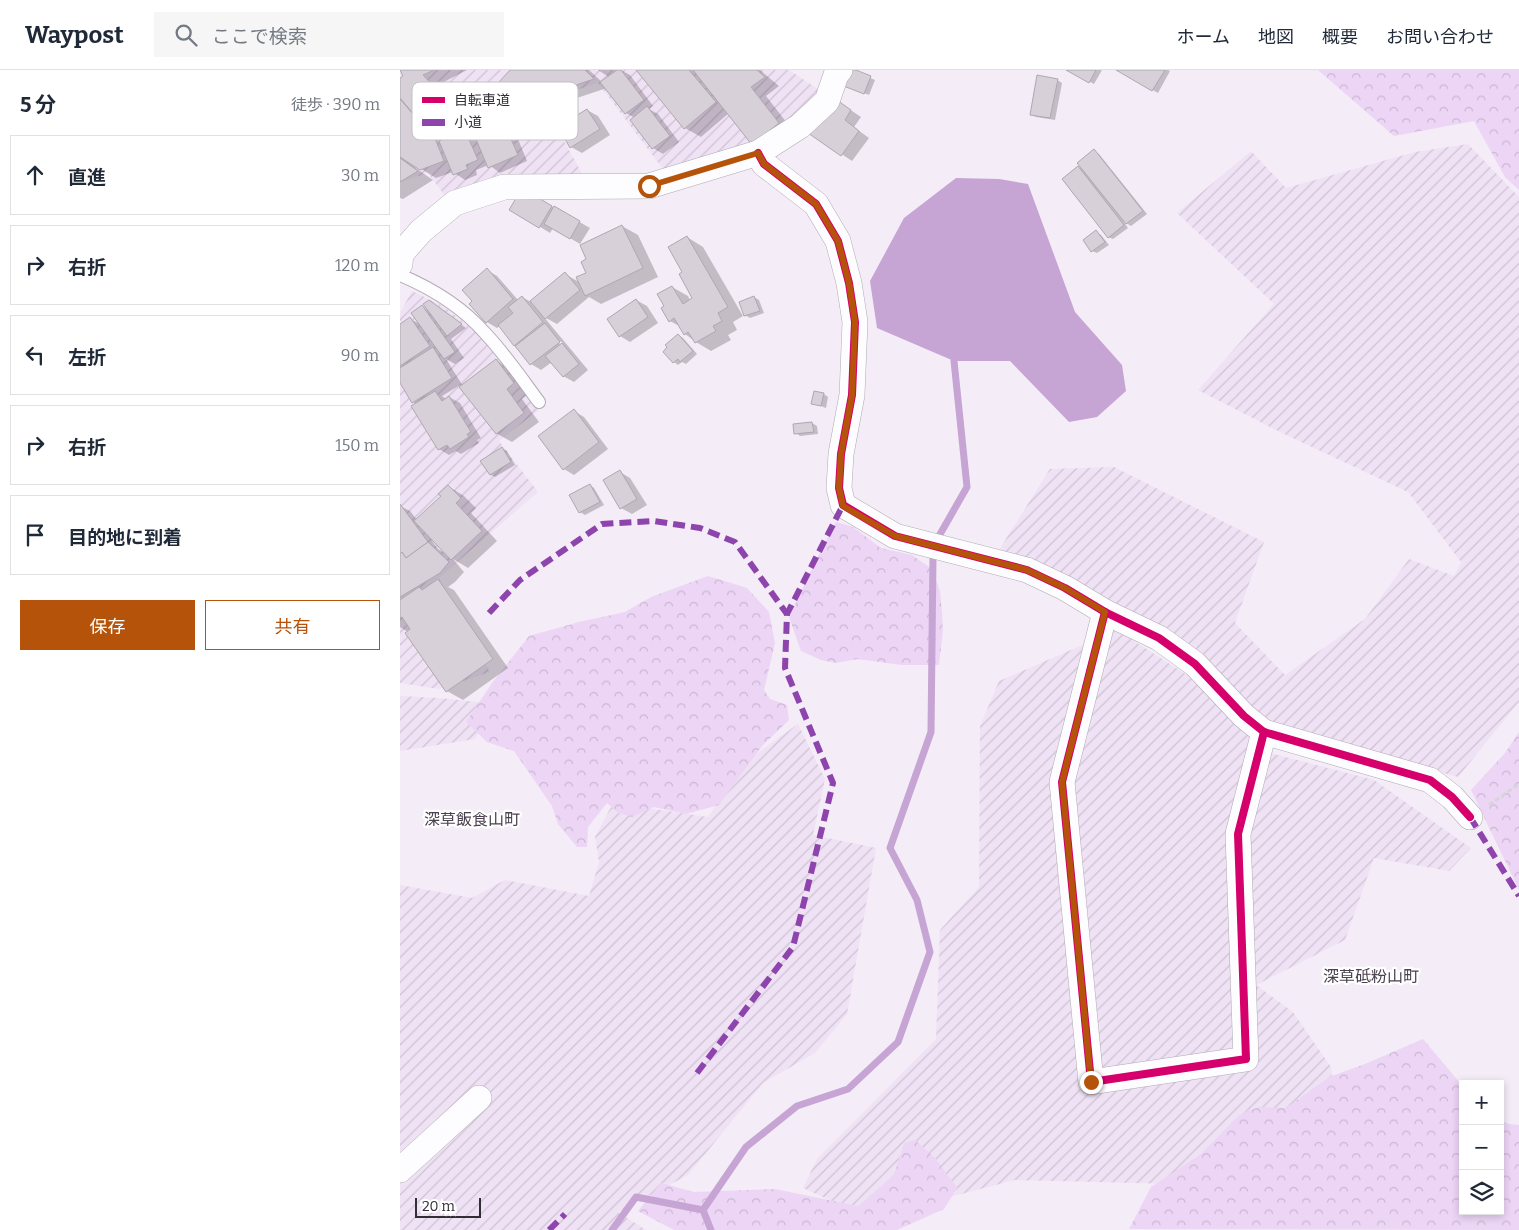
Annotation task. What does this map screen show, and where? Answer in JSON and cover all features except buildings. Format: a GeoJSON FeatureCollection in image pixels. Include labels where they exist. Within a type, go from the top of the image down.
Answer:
{"type":"FeatureCollection","features":[{"type":"Feature","properties":{"kind":"street"},"geometry":{"type":"LineString","coordinates":[[400,264],[402,254],[421,231],[455,204],[504,187],[649,186],[758,153],[800,126],[826,101],[835,72]]}},
{"type":"Feature","properties":{"kind":"street"},"geometry":{"type":"LineString","coordinates":[[758,153],[764,164],[816,204],[838,241],[849,283],[855,322],[852,395],[841,454],[839,488],[843,506],[895,536],[1027,570],[1065,588],[1105,612],[1159,638],[1195,664],[1244,716],[1264,732],[1430,780],[1452,797],[1470,817]]}},
{"type":"Feature","properties":{"kind":"street"},"geometry":{"type":"LineString","coordinates":[[1105,612],[1062,782],[1091,1082],[1246,1059],[1238,834],[1264,732]]}},
{"type":"Feature","properties":{"kind":"street"},"geometry":{"type":"LineString","coordinates":[[400,1170],[479,1098]]}},
{"type":"Feature","properties":{"kind":"lane"},"geometry":{"type":"LineString","coordinates":[[400,276],[416,282],[461,311],[485,333],[539,402]]}},
{"type":"Feature","properties":{"kind":"path"},"geometry":{"type":"LineString","coordinates":[[1470,817],[1519,784]]}},
{"type":"Feature","properties":{"kind":"shaded area"},"geometry":{"type":"Polygon","coordinates":[[[400,70],[789,70],[821,91],[801,115],[752,147],[666,173],[598,83],[578,89],[578,82],[412,82],[412,140],[563,140],[586,181],[448,200],[428,173],[400,182],[400,70]]]}},
{"type":"Feature","properties":{"kind":"shaded area"},"geometry":{"type":"Polygon","coordinates":[[[1468,144],[1519,197],[1519,702],[1458,777],[1266,724],[1198,658],[1115,603],[999,550],[1050,469],[1114,467],[1264,542],[1235,623],[1285,675],[1365,619],[1409,559],[1454,576],[1461,562],[1408,492],[1282,433],[1198,390],[1274,304],[1177,213],[1251,151],[1286,188],[1415,152],[1468,144]]]}},
{"type":"Feature","properties":{"kind":"shaded area"},"geometry":{"type":"Polygon","coordinates":[[[956,178],[999,179],[1028,184],[1075,312],[1122,365],[1126,391],[1097,417],[1069,422],[1010,361],[954,361],[877,328],[870,281],[904,218],[956,178]]]}},
{"type":"Feature","properties":{"kind":"shaded area"},"geometry":{"type":"Polygon","coordinates":[[[412,291],[443,306],[480,335],[539,410],[499,441],[538,492],[439,578],[490,672],[439,689],[400,683],[400,313],[412,291]]]}},
{"type":"Feature","properties":{"kind":"shaded area"},"geometry":{"type":"Polygon","coordinates":[[[1117,630],[1187,675],[1274,754],[1374,780],[1471,848],[1449,871],[1374,858],[1345,940],[1256,985],[1293,1012],[1331,1067],[1335,1099],[1173,1184],[1015,1180],[869,1218],[803,1188],[817,1159],[936,1039],[940,930],[979,887],[980,726],[999,681],[1117,630]]]}},
{"type":"Feature","properties":{"kind":"shaded area"},"geometry":{"type":"Polygon","coordinates":[[[400,696],[495,704],[475,739],[400,751],[400,696]]]}},
{"type":"Feature","properties":{"kind":"shaded area"},"geometry":{"type":"Polygon","coordinates":[[[798,724],[825,779],[813,835],[876,848],[847,1014],[815,1053],[763,1083],[688,1175],[618,1212],[646,1230],[400,1230],[400,885],[472,898],[505,880],[589,896],[599,862],[595,837],[613,803],[708,817],[746,761],[798,724]]]}},
{"type":"Feature","properties":{"kind":"green space"},"geometry":{"type":"Polygon","coordinates":[[[1318,70],[1519,70],[1519,190],[1505,177],[1474,121],[1394,136],[1318,70]]]}},
{"type":"Feature","properties":{"kind":"green space"},"geometry":{"type":"Polygon","coordinates":[[[836,522],[853,527],[881,548],[912,555],[932,569],[940,591],[942,613],[943,630],[939,665],[902,665],[857,659],[836,663],[821,660],[801,651],[789,617],[836,522]]]}},
{"type":"Feature","properties":{"kind":"green space"},"geometry":{"type":"Polygon","coordinates":[[[708,576],[747,588],[769,612],[775,643],[764,690],[770,699],[787,705],[789,720],[762,746],[719,805],[686,814],[654,807],[632,817],[618,813],[607,803],[588,827],[587,847],[577,847],[558,824],[552,806],[514,751],[487,742],[466,722],[492,683],[529,636],[625,612],[651,597],[708,576]]]}},
{"type":"Feature","properties":{"kind":"green space"},"geometry":{"type":"Polygon","coordinates":[[[1519,732],[1519,890],[1471,790],[1505,753],[1519,732]]]}},
{"type":"Feature","properties":{"kind":"green space"},"geometry":{"type":"Polygon","coordinates":[[[1423,1039],[1459,1082],[1459,1215],[1504,1215],[1504,1122],[1519,1125],[1519,1230],[1129,1229],[1151,1187],[1201,1154],[1237,1117],[1259,1107],[1286,1108],[1329,1077],[1423,1039]]]}},
{"type":"Feature","properties":{"kind":"green space"},"geometry":{"type":"Polygon","coordinates":[[[915,1140],[936,1159],[957,1188],[944,1209],[897,1230],[674,1230],[638,1211],[661,1183],[694,1192],[775,1189],[858,1206],[894,1175],[904,1143],[915,1140]]]}},
{"type":"Feature","properties":{"kind":"waterway"},"geometry":{"type":"LineString","coordinates":[[939,536],[967,487],[954,361]]}},
{"type":"Feature","properties":{"kind":"waterway"},"geometry":{"type":"LineString","coordinates":[[711,1230],[703,1210],[746,1147],[797,1106],[848,1089],[898,1042],[930,952],[917,900],[890,848],[931,732],[933,556]]}},
{"type":"Feature","properties":{"kind":"waterway"},"geometry":{"type":"LineString","coordinates":[[612,1230],[636,1197],[703,1210]]}},
{"type":"Feature","properties":{"kind":"marked path"},"geometry":{"type":"LineString","coordinates":[[697,1073],[793,947],[833,783],[785,668],[787,614],[843,505]]}},
{"type":"Feature","properties":{"kind":"marked path"},"geometry":{"type":"LineString","coordinates":[[489,613],[520,580],[602,524],[654,521],[700,528],[735,542],[787,614]]}},
{"type":"Feature","properties":{"kind":"marked path"},"geometry":{"type":"LineString","coordinates":[[1470,817],[1519,896]]}},
{"type":"Feature","properties":{"kind":"marked path"},"geometry":{"type":"LineString","coordinates":[[549,1230],[565,1214]]}},
{"type":"Feature","properties":{"kind":"cycle path"},"geometry":{"type":"LineString","coordinates":[[758,153],[764,164],[816,204],[838,241],[849,283],[855,322],[852,395],[841,454],[839,488],[843,505],[895,536],[1027,570],[1065,588],[1105,612],[1159,638],[1195,664],[1244,716],[1264,732],[1430,780],[1452,797],[1470,817]]}},
{"type":"Feature","properties":{"kind":"cycle path"},"geometry":{"type":"LineString","coordinates":[[1105,612],[1062,782],[1091,1082],[1246,1059],[1238,834],[1264,732]]}},
{"type":"Feature","properties":{"kind":"district","name":"深草飯食山町"},"geometry":{"type":"Point","coordinates":[472,819]}},
{"type":"Feature","properties":{"kind":"district","name":"深草砥粉山町"},"geometry":{"type":"Point","coordinates":[1371,976]}},
{"type":"Feature","properties":{"kind":"route"},"geometry":{"type":"LineString","coordinates":[[649,186],[758,153],[764,164],[816,204],[838,241],[849,283],[855,322],[852,395],[841,454],[839,488],[843,506],[895,536],[1027,570],[1065,588],[1105,612],[1062,782],[1091,1082]]}}]}
